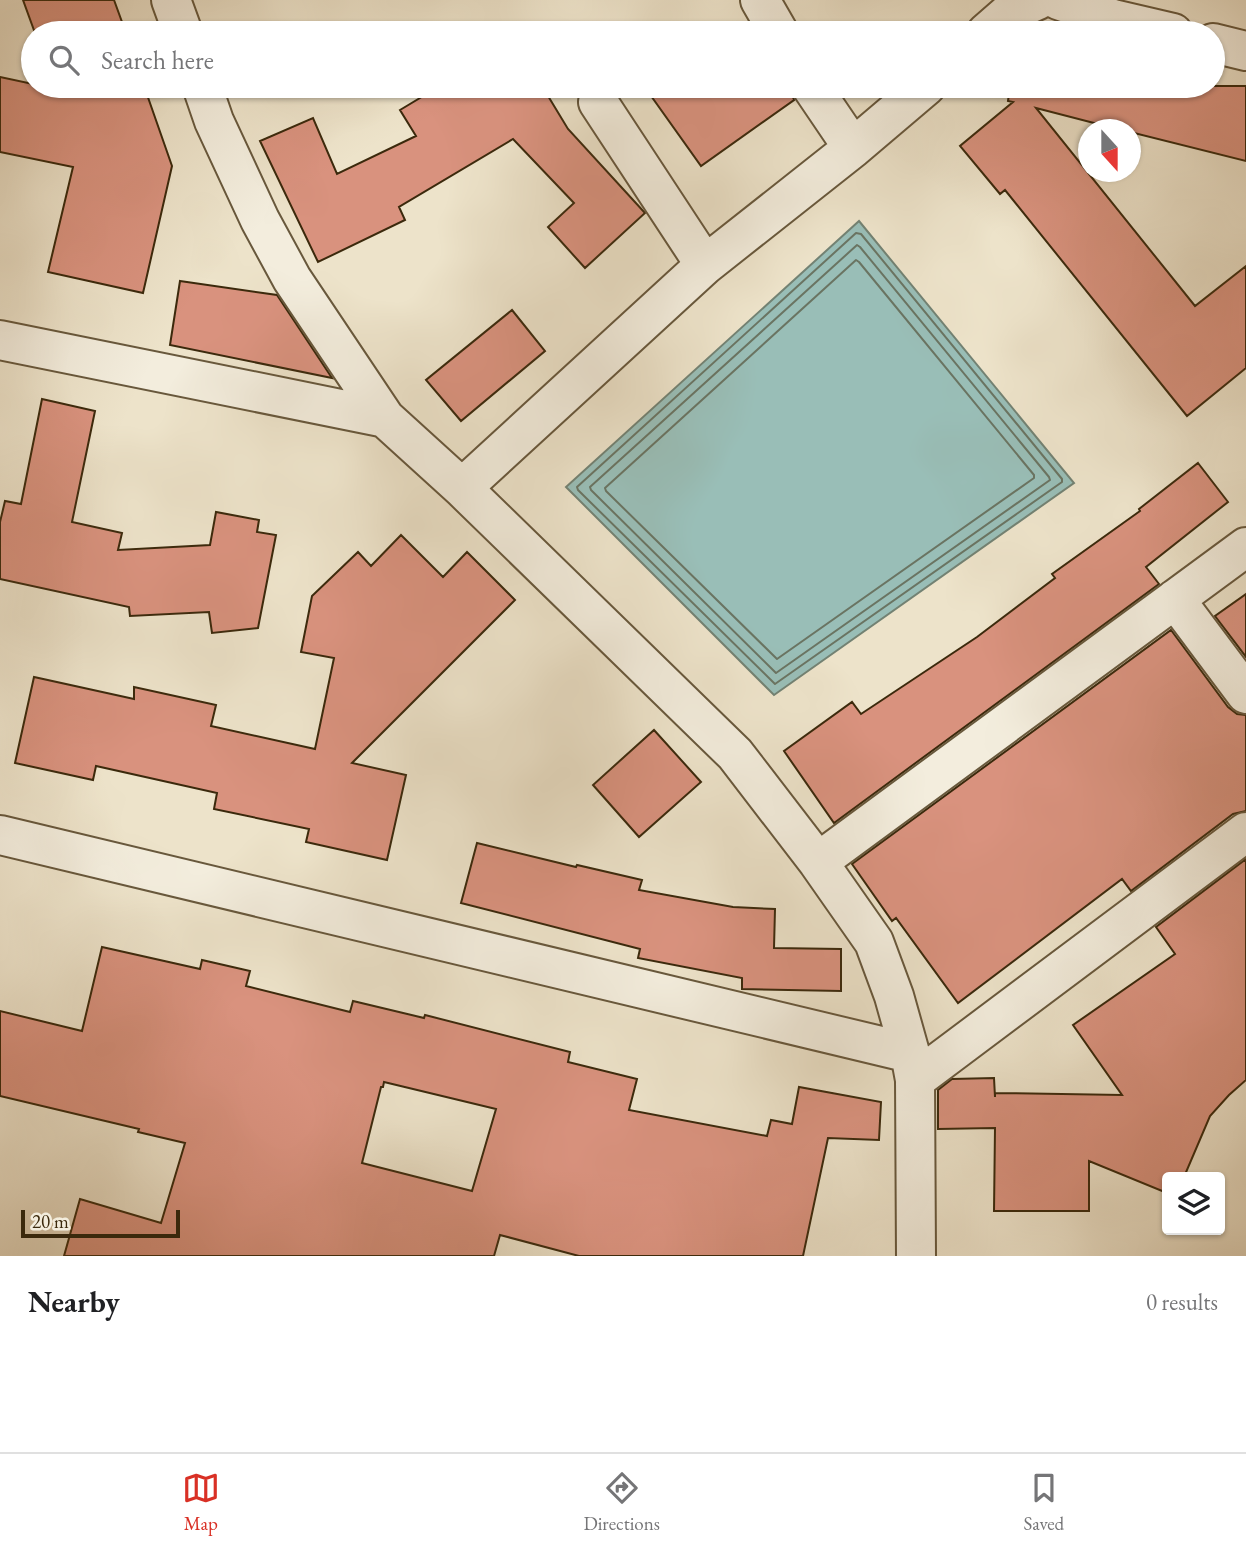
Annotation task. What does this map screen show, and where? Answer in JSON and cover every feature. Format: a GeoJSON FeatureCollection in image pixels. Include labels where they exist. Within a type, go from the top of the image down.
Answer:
{"type":"FeatureCollection","features":[{"type":"Feature","properties":{"kind":"street"},"geometry":{"type":"LineString","coordinates":[[171,0],[179,21]]}},
{"type":"Feature","properties":{"kind":"street"},"geometry":{"type":"LineString","coordinates":[[760,0],[772,21]]}},
{"type":"Feature","properties":{"kind":"street"},"geometry":{"type":"LineString","coordinates":[[1000,21],[1009,13],[1038,0]]}},
{"type":"Feature","properties":{"kind":"street"},"geometry":{"type":"LineString","coordinates":[[1058,0],[1122,21]]}},
{"type":"Feature","properties":{"kind":"street"},"geometry":{"type":"LineString","coordinates":[[1225,46],[1246,51]]}},
{"type":"Feature","properties":{"kind":"street"},"geometry":{"type":"LineString","coordinates":[[206,98],[260,220],[292,279],[385,418],[462,488],[735,754],[818,862],[874,942],[894,996],[913,1067],[916,1256]]}},
{"type":"Feature","properties":{"kind":"street"},"geometry":{"type":"LineString","coordinates":[[819,98],[853,148]]}},
{"type":"Feature","properties":{"kind":"street"},"geometry":{"type":"LineString","coordinates":[[462,488],[705,265],[912,98]]}},
{"type":"Feature","properties":{"kind":"street"},"geometry":{"type":"LineString","coordinates":[[598,102],[705,265]]}},
{"type":"Feature","properties":{"kind":"street"},"geometry":{"type":"LineString","coordinates":[[0,340],[385,418]]}},
{"type":"Feature","properties":{"kind":"street"},"geometry":{"type":"LineString","coordinates":[[818,862],[1246,547]]}},
{"type":"Feature","properties":{"kind":"street"},"geometry":{"type":"LineString","coordinates":[[1175,599],[1246,694]]}},
{"type":"Feature","properties":{"kind":"street"},"geometry":{"type":"LineString","coordinates":[[0,835],[913,1067],[1246,832]]}},
{"type":"Feature","properties":{"kind":"water"},"geometry":{"type":"Polygon","coordinates":[[[859,221],[1074,483],[774,695],[566,487],[859,221]]]}},
{"type":"Feature","properties":{"kind":"building"},"geometry":{"type":"Polygon","coordinates":[[[23,0],[114,0],[122,21],[31,21],[23,0]]]}},
{"type":"Feature","properties":{"kind":"building"},"geometry":{"type":"Polygon","coordinates":[[[0,77],[21,81],[21,98],[148,98],[172,166],[143,293],[48,272],[73,167],[0,152],[0,77]]]}},
{"type":"Feature","properties":{"kind":"building"},"geometry":{"type":"Polygon","coordinates":[[[1225,86],[1246,86],[1246,161],[1141,135],[1141,119],[1078,119],[1036,108],[1078,160],[1078,182],[1095,182],[1195,306],[1246,266],[1246,368],[1187,416],[1005,190],[1000,194],[960,146],[1013,102],[1008,101],[1008,98],[1225,98],[1225,86]]]}},
{"type":"Feature","properties":{"kind":"building"},"geometry":{"type":"Polygon","coordinates":[[[420,98],[549,98],[568,129],[645,213],[585,268],[548,227],[574,203],[513,139],[399,207],[405,220],[318,262],[260,141],[313,118],[337,174],[416,136],[400,110],[420,98]]]}},
{"type":"Feature","properties":{"kind":"building"},"geometry":{"type":"Polygon","coordinates":[[[653,98],[793,98],[794,100],[701,166],[653,98]]]}},
{"type":"Feature","properties":{"kind":"building"},"geometry":{"type":"Polygon","coordinates":[[[180,281],[277,295],[332,378],[170,345],[180,281]]]}},
{"type":"Feature","properties":{"kind":"building"},"geometry":{"type":"Polygon","coordinates":[[[512,310],[545,351],[461,421],[426,380],[512,310]]]}},
{"type":"Feature","properties":{"kind":"building"},"geometry":{"type":"Polygon","coordinates":[[[42,399],[95,411],[72,522],[122,533],[118,550],[210,545],[216,512],[259,520],[257,532],[276,535],[258,628],[212,633],[209,612],[130,616],[129,607],[0,579],[0,522],[5,501],[21,504],[42,399]]]}},
{"type":"Feature","properties":{"kind":"building"},"geometry":{"type":"Polygon","coordinates":[[[1198,463],[1228,502],[1146,567],[1159,584],[834,823],[784,751],[852,702],[861,714],[977,637],[1055,578],[1052,574],[1140,511],[1139,509],[1198,463]]]}},
{"type":"Feature","properties":{"kind":"building"},"geometry":{"type":"Polygon","coordinates":[[[401,535],[443,577],[467,552],[515,600],[352,763],[406,775],[387,860],[306,842],[309,829],[214,809],[217,793],[96,766],[93,780],[15,763],[34,677],[134,699],[134,687],[216,705],[211,726],[315,749],[334,658],[301,652],[312,596],[358,552],[371,566],[401,535]]]}},
{"type":"Feature","properties":{"kind":"building"},"geometry":{"type":"Polygon","coordinates":[[[1246,594],[1246,657],[1215,616],[1246,594]]]}},
{"type":"Feature","properties":{"kind":"building"},"geometry":{"type":"Polygon","coordinates":[[[1171,630],[1228,707],[1237,714],[1246,715],[1246,811],[1233,814],[1131,891],[1122,879],[958,1003],[896,918],[892,921],[852,864],[1171,630]]]}},
{"type":"Feature","properties":{"kind":"building"},"geometry":{"type":"Polygon","coordinates":[[[654,730],[701,782],[639,837],[593,785],[654,730]]]}},
{"type":"Feature","properties":{"kind":"building"},"geometry":{"type":"Polygon","coordinates":[[[477,843],[642,880],[639,890],[733,907],[775,909],[774,948],[841,949],[841,991],[742,989],[742,978],[638,958],[640,949],[461,903],[477,843]]]}},
{"type":"Feature","properties":{"kind":"building"},"geometry":{"type":"Polygon","coordinates":[[[1246,859],[1246,1080],[1210,1116],[1186,1172],[1162,1172],[1162,1191],[1089,1161],[1089,1211],[994,1211],[995,1128],[938,1129],[938,1090],[952,1079],[994,1078],[995,1097],[995,1093],[1122,1095],[1073,1025],[1175,954],[1156,927],[1246,859]]]}},
{"type":"Feature","properties":{"kind":"building"},"geometry":{"type":"Polygon","coordinates":[[[102,947],[200,969],[202,960],[250,971],[246,986],[350,1012],[353,1001],[424,1018],[425,1015],[570,1052],[568,1062],[637,1079],[629,1110],[767,1136],[771,1120],[792,1124],[799,1087],[881,1102],[879,1140],[828,1138],[803,1256],[579,1256],[500,1235],[494,1256],[64,1256],[80,1199],[161,1223],[185,1143],[138,1132],[139,1129],[0,1096],[0,1011],[82,1031],[102,947]],[[384,1082],[362,1163],[472,1191],[496,1109],[384,1082]]]}}]}
